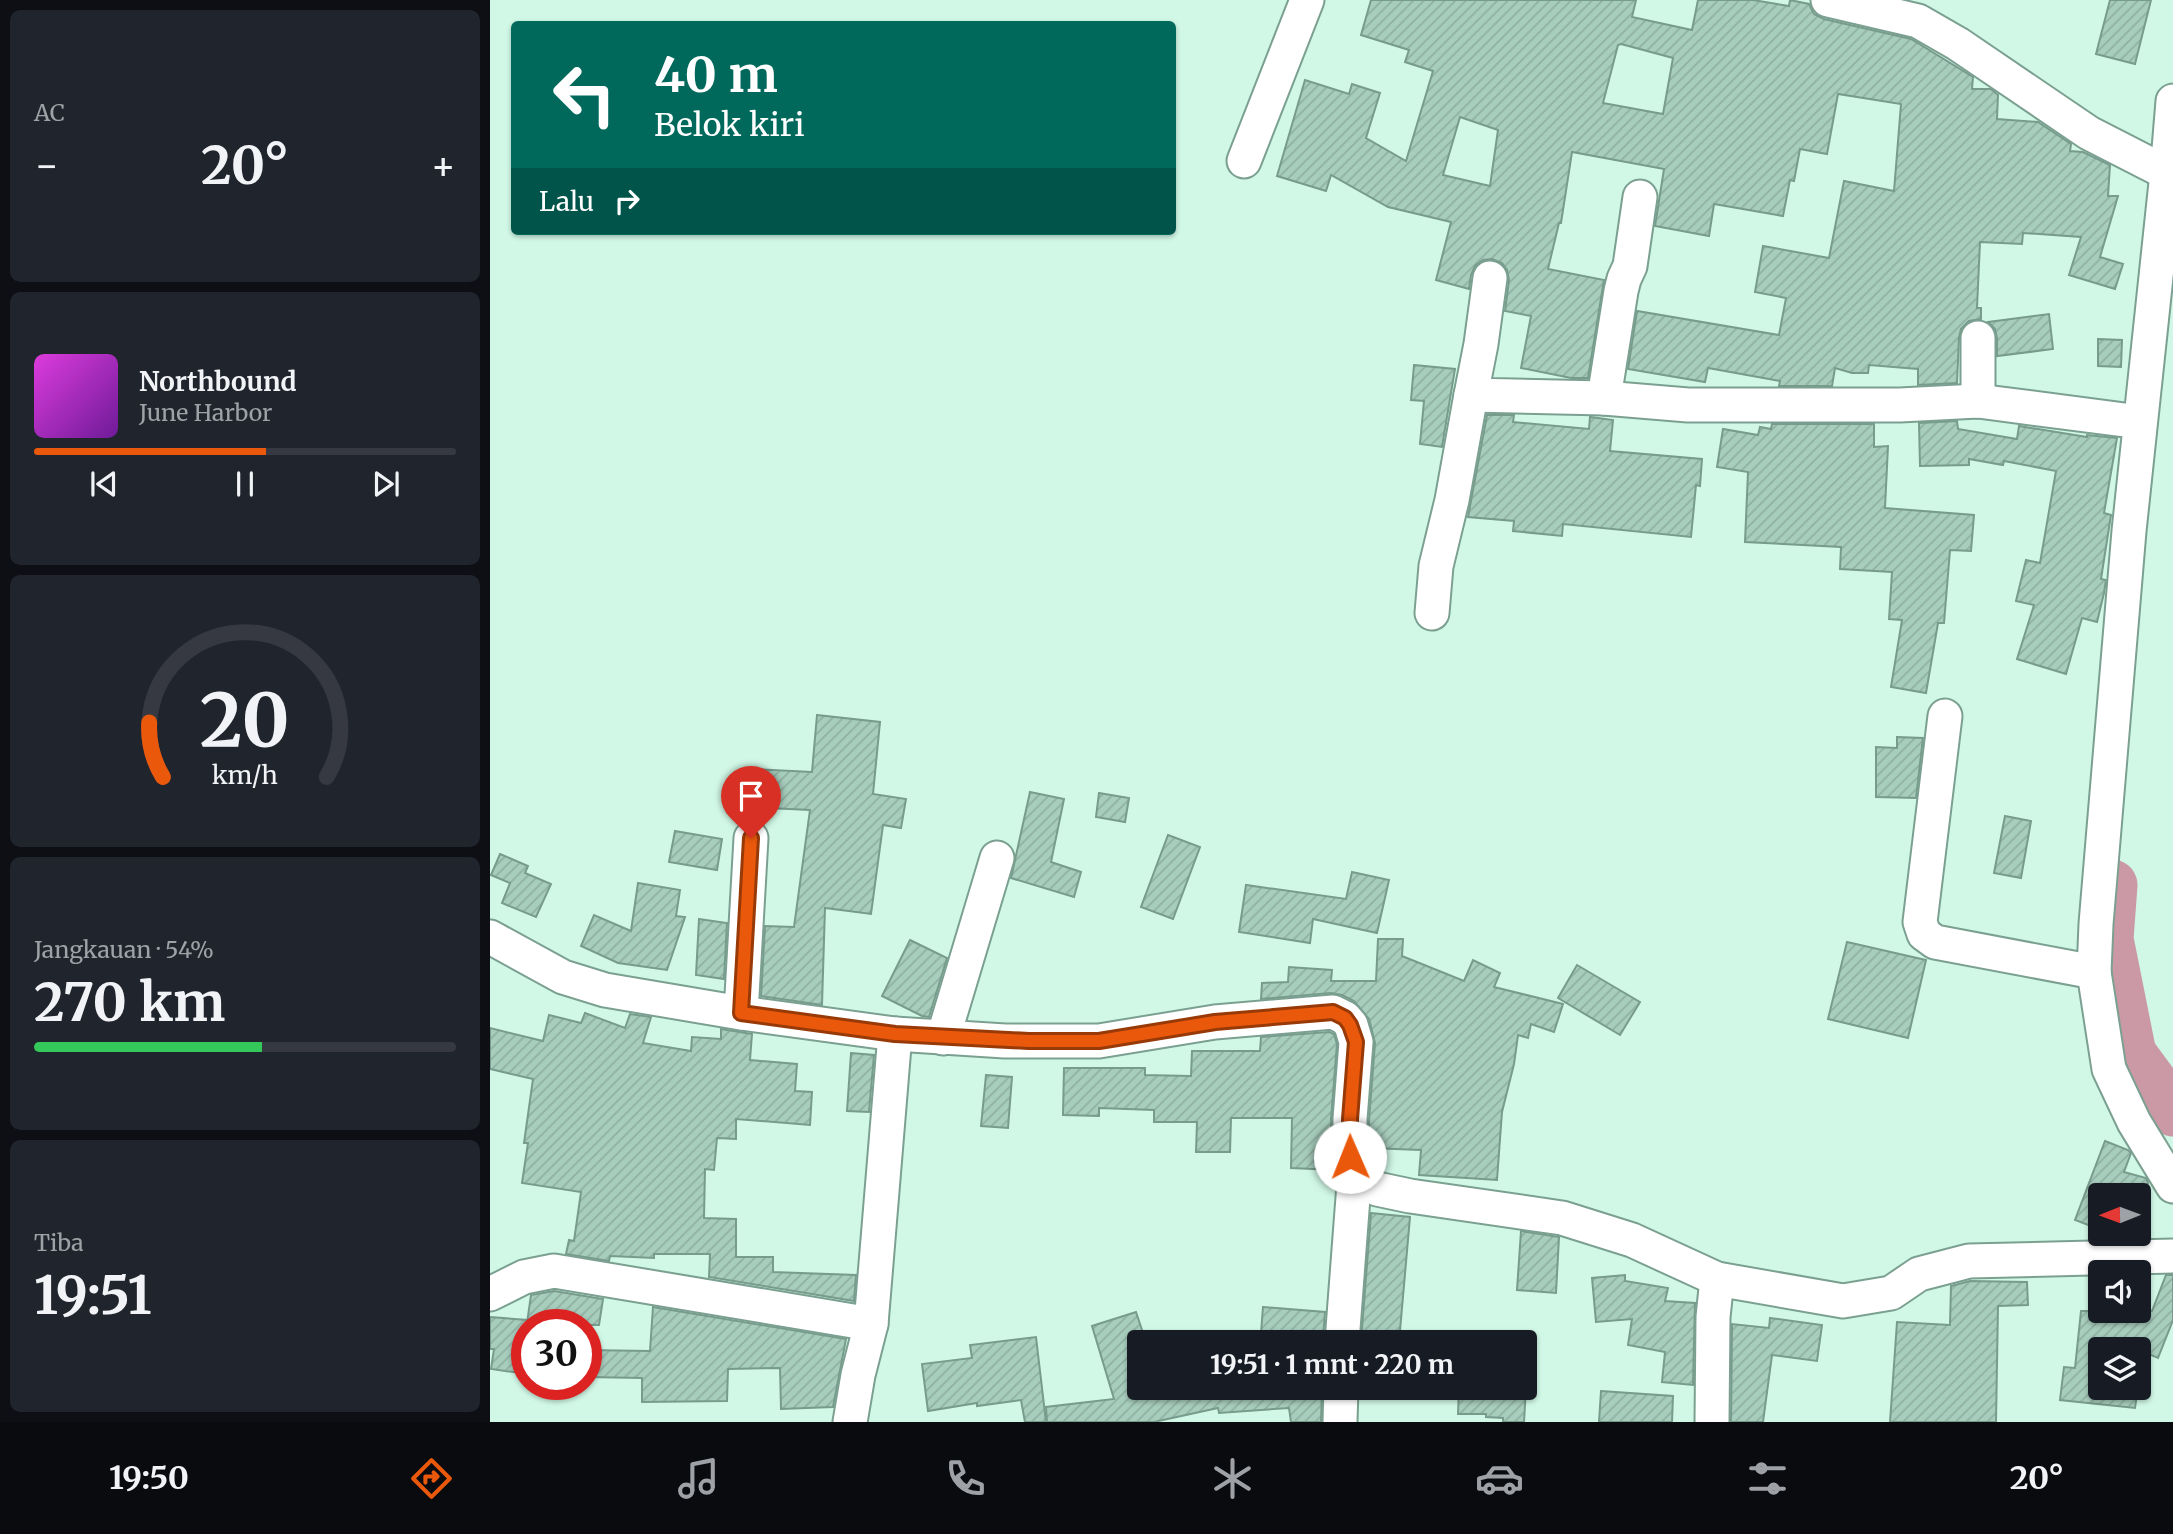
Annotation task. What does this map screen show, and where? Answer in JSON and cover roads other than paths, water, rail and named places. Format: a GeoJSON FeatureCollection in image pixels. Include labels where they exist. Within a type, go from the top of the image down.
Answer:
{"type":"FeatureCollection","features":[{"type":"Feature","properties":{"kind":"street"},"geometry":{"type":"LineString","coordinates":[[1244,161],[1307,0]]}},
{"type":"Feature","properties":{"kind":"street"},"geometry":{"type":"LineString","coordinates":[[1828,0],[1918,20],[2089,133],[2171,175]]}},
{"type":"Feature","properties":{"kind":"street"},"geometry":{"type":"LineString","coordinates":[[2173,101],[2171,175],[2129,531],[2094,972],[2109,1069],[2134,1122],[2173,1186]]}},
{"type":"Feature","properties":{"kind":"street"},"geometry":{"type":"LineString","coordinates":[[1604,398],[1621,291],[1630,266],[1640,197]]}},
{"type":"Feature","properties":{"kind":"street"},"geometry":{"type":"LineString","coordinates":[[1432,614],[1436,566],[1452,500],[1481,344],[1490,278]]}},
{"type":"Feature","properties":{"kind":"street"},"geometry":{"type":"LineString","coordinates":[[1978,338],[1978,401]]}},
{"type":"Feature","properties":{"kind":"street"},"geometry":{"type":"LineString","coordinates":[[1471,395],[1604,398],[1688,405],[1900,405],[1978,401],[2140,422]]}},
{"type":"Feature","properties":{"kind":"street"},"geometry":{"type":"LineString","coordinates":[[1945,716],[1920,922],[1924,934],[1934,942],[2094,972]]}},
{"type":"Feature","properties":{"kind":"street"},"geometry":{"type":"LineString","coordinates":[[741,1013],[751,838]]}},
{"type":"Feature","properties":{"kind":"street"},"geometry":{"type":"LineString","coordinates":[[943,1038],[997,858]]}},
{"type":"Feature","properties":{"kind":"street"},"geometry":{"type":"LineString","coordinates":[[490,937],[564,977],[605,990],[741,1013],[895,1034],[1005,1041],[1099,1041],[1215,1022],[1333,1012],[1345,1018],[1356,1042],[1350,1119],[1350,1157],[1355,1171],[1343,1330]]}},
{"type":"Feature","properties":{"kind":"street"},"geometry":{"type":"LineString","coordinates":[[850,1422],[858,1374],[871,1324],[895,1034]]}},
{"type":"Feature","properties":{"kind":"street"},"geometry":{"type":"LineString","coordinates":[[1355,1171],[1377,1189],[1562,1218],[1632,1240],[1717,1279],[1843,1301],[1891,1293],[1919,1274],[1969,1261],[2173,1256]]}},
{"type":"Feature","properties":{"kind":"street"},"geometry":{"type":"LineString","coordinates":[[490,1294],[524,1277],[554,1271],[871,1324]]}},
{"type":"Feature","properties":{"kind":"street"},"geometry":{"type":"LineString","coordinates":[[1712,1422],[1713,1317],[1717,1279]]}},
{"type":"Feature","properties":{"kind":"street"},"geometry":{"type":"LineString","coordinates":[[1340,1422],[1341,1400]]}},
{"type":"Feature","properties":{"kind":"waterway"},"geometry":{"type":"LineString","coordinates":[[2112,885],[2108,939],[2131,1054],[2173,1111]]}}]}
